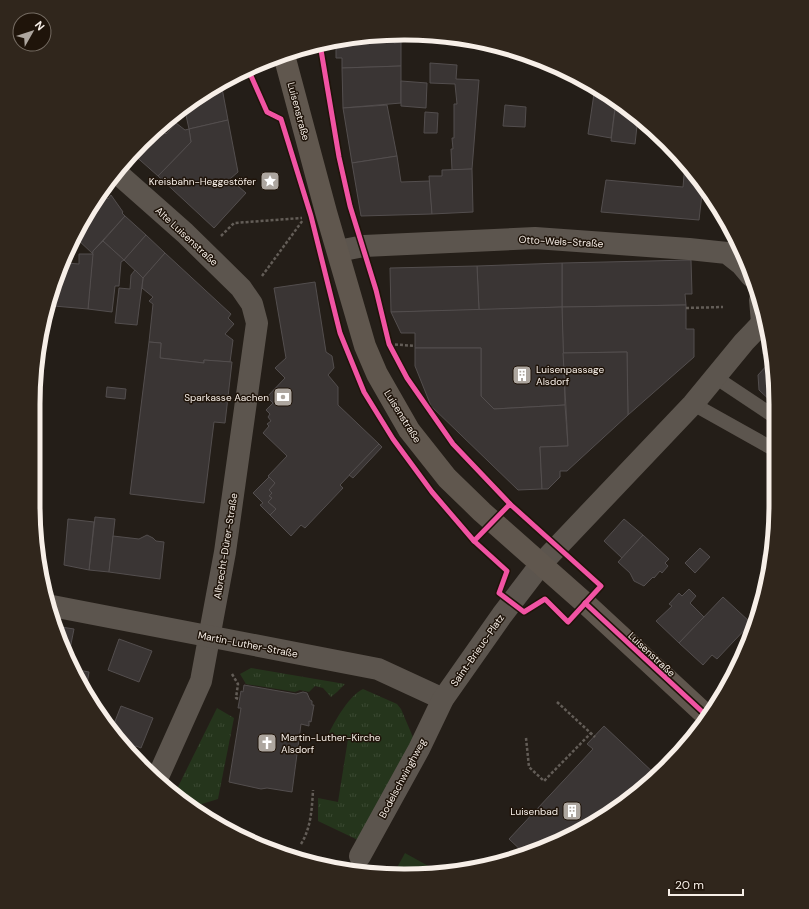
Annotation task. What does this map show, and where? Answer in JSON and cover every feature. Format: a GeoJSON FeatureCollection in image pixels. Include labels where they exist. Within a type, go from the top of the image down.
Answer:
{"type":"FeatureCollection","features":[{"type":"Feature","properties":{"kind":"main road","name":"Luisenstraße"},"geometry":{"type":"LineString","coordinates":[[285,60],[326,212],[365,346],[377,374],[409,430],[447,478],[482,512],[585,603],[704,713]]}},
{"type":"Feature","properties":{"kind":"street","name":"Alte Luisenstraße"},"geometry":{"type":"LineString","coordinates":[[121,176],[185,233],[247,296]]}},
{"type":"Feature","properties":{"kind":"street","name":"Otto-Wels-Straße"},"geometry":{"type":"LineString","coordinates":[[338,251],[364,246],[535,238],[726,253],[740,264]]}},
{"type":"Feature","properties":{"kind":"street","name":"Albrecht-Dürer-Straße"},"geometry":{"type":"LineString","coordinates":[[159,774],[201,681],[211,637],[225,552],[257,323],[247,296]]}},
{"type":"Feature","properties":{"kind":"street"},"geometry":{"type":"LineString","coordinates":[[541,564],[693,404],[760,325]]}},
{"type":"Feature","properties":{"kind":"street","name":"Saint-Brieuc-Platz"},"geometry":{"type":"LineString","coordinates":[[443,699],[502,615],[541,564]]}},
{"type":"Feature","properties":{"kind":"street","name":"Martin-Luther-Straße"},"geometry":{"type":"LineString","coordinates":[[54,606],[378,669],[443,699]]}},
{"type":"Feature","properties":{"kind":"street","name":"Bodelschwinghweg"},"geometry":{"type":"LineString","coordinates":[[360,856],[419,749],[443,699]]}},
{"type":"Feature","properties":{"kind":"lane"},"geometry":{"type":"LineString","coordinates":[[715,377],[769,413]]}},
{"type":"Feature","properties":{"kind":"lane"},"geometry":{"type":"LineString","coordinates":[[693,404],[769,447]]}},
{"type":"Feature","properties":{"kind":"path"},"geometry":{"type":"LineString","coordinates":[[220,236],[234,223],[305,218],[247,296]]}},
{"type":"Feature","properties":{"kind":"path"},"geometry":{"type":"LineString","coordinates":[[686,308],[724,307]]}},
{"type":"Feature","properties":{"kind":"path"},"geometry":{"type":"LineString","coordinates":[[232,674],[238,684],[236,698],[239,699]]}},
{"type":"Feature","properties":{"kind":"path"},"geometry":{"type":"LineString","coordinates":[[556,702],[595,737]]}},
{"type":"Feature","properties":{"kind":"path"},"geometry":{"type":"LineString","coordinates":[[526,738],[529,767],[544,781],[591,733]]}},
{"type":"Feature","properties":{"kind":"path"},"geometry":{"type":"LineString","coordinates":[[301,844],[305,838],[312,809],[312,790]]}},
{"type":"Feature","properties":{"kind":"green space"},"geometry":{"type":"Polygon","coordinates":[[[251,668],[345,684],[331,697],[323,688],[315,686],[309,692],[300,690],[295,692],[246,684],[240,674],[251,668]]]}},
{"type":"Feature","properties":{"kind":"green space"},"geometry":{"type":"Polygon","coordinates":[[[363,689],[397,704],[401,709],[415,742],[360,841],[318,821],[318,798],[338,802],[348,739],[329,733],[348,702],[363,689]]]}},
{"type":"Feature","properties":{"kind":"green space"},"geometry":{"type":"Polygon","coordinates":[[[217,708],[234,718],[218,799],[198,805],[177,789],[217,708]]]}},
{"type":"Feature","properties":{"kind":"green space"},"geometry":{"type":"Polygon","coordinates":[[[405,853],[431,868],[404,869],[396,869],[405,853]]]}},
{"type":"Feature","properties":{"kind":"building"},"geometry":{"type":"Polygon","coordinates":[[[394,40],[394,43],[401,42],[401,66],[342,68],[342,58],[336,58],[336,46],[381,41],[394,40]]]}},
{"type":"Feature","properties":{"kind":"building"},"geometry":{"type":"Polygon","coordinates":[[[430,63],[457,65],[456,79],[479,80],[472,169],[452,170],[451,149],[453,149],[452,138],[454,138],[454,104],[457,104],[455,84],[430,83],[430,63]]]}},
{"type":"Feature","properties":{"kind":"building"},"geometry":{"type":"Polygon","coordinates":[[[401,66],[401,103],[343,108],[342,68],[401,66]]]}},
{"type":"Feature","properties":{"kind":"building"},"geometry":{"type":"Polygon","coordinates":[[[401,81],[427,83],[426,108],[401,106],[401,81]]]}},
{"type":"Feature","properties":{"kind":"building"},"geometry":{"type":"Polygon","coordinates":[[[222,89],[228,120],[189,129],[186,113],[222,89]]]}},
{"type":"Feature","properties":{"kind":"building"},"geometry":{"type":"Polygon","coordinates":[[[594,93],[615,107],[611,138],[588,134],[594,93]]]}},
{"type":"Feature","properties":{"kind":"building"},"geometry":{"type":"Polygon","coordinates":[[[387,105],[397,156],[352,163],[343,108],[387,105]]]}},
{"type":"Feature","properties":{"kind":"building"},"geometry":{"type":"Polygon","coordinates":[[[505,105],[526,107],[525,127],[503,126],[505,105]]]}},
{"type":"Feature","properties":{"kind":"building"},"geometry":{"type":"Polygon","coordinates":[[[615,107],[637,124],[635,144],[611,141],[615,107]]]}},
{"type":"Feature","properties":{"kind":"building"},"geometry":{"type":"Polygon","coordinates":[[[425,112],[438,113],[437,133],[424,133],[425,112]]]}},
{"type":"Feature","properties":{"kind":"building"},"geometry":{"type":"Polygon","coordinates":[[[228,120],[238,172],[230,179],[246,193],[214,228],[158,176],[191,142],[189,129],[228,120]]]}},
{"type":"Feature","properties":{"kind":"building"},"geometry":{"type":"Polygon","coordinates":[[[176,123],[185,130],[189,129],[191,142],[158,176],[137,157],[163,131],[166,134],[176,123]]]}},
{"type":"Feature","properties":{"kind":"building"},"geometry":{"type":"Polygon","coordinates":[[[397,156],[401,182],[430,181],[432,214],[361,216],[352,163],[397,156]]]}},
{"type":"Feature","properties":{"kind":"building"},"geometry":{"type":"Polygon","coordinates":[[[472,169],[473,212],[432,214],[429,176],[442,176],[442,170],[472,169]]]}},
{"type":"Feature","properties":{"kind":"building"},"geometry":{"type":"Polygon","coordinates":[[[684,171],[702,194],[699,220],[601,212],[606,180],[683,187],[684,171]]]}},
{"type":"Feature","properties":{"kind":"building"},"geometry":{"type":"Polygon","coordinates":[[[111,195],[125,216],[93,251],[93,254],[79,241],[101,202],[105,196],[108,199],[111,195]]]}},
{"type":"Feature","properties":{"kind":"building"},"geometry":{"type":"Polygon","coordinates":[[[125,216],[146,235],[124,260],[103,241],[125,216]]]}},
{"type":"Feature","properties":{"kind":"building"},"geometry":{"type":"Polygon","coordinates":[[[146,235],[165,253],[143,278],[124,260],[146,235]]]}},
{"type":"Feature","properties":{"kind":"building"},"geometry":{"type":"Polygon","coordinates":[[[103,241],[124,260],[121,262],[119,286],[115,286],[112,312],[88,309],[93,251],[103,241]]]}},
{"type":"Feature","properties":{"kind":"building"},"geometry":{"type":"Polygon","coordinates":[[[165,253],[231,314],[228,318],[234,324],[225,334],[233,340],[230,362],[204,360],[204,363],[160,358],[161,343],[149,342],[153,304],[149,301],[153,297],[142,288],[143,278],[165,253]]]}},
{"type":"Feature","properties":{"kind":"building"},"geometry":{"type":"Polygon","coordinates":[[[79,254],[93,254],[88,309],[54,306],[59,287],[69,263],[79,264],[79,254]]]}},
{"type":"Feature","properties":{"kind":"building"},"geometry":{"type":"Polygon","coordinates":[[[691,260],[692,294],[685,294],[686,305],[562,307],[562,263],[691,260]]]}},
{"type":"Feature","properties":{"kind":"building"},"geometry":{"type":"Polygon","coordinates":[[[562,263],[562,307],[479,310],[477,266],[562,263]]]}},
{"type":"Feature","properties":{"kind":"building"},"geometry":{"type":"Polygon","coordinates":[[[477,266],[479,310],[391,312],[390,268],[477,266]]]}},
{"type":"Feature","properties":{"kind":"building"},"geometry":{"type":"Polygon","coordinates":[[[135,270],[143,278],[137,325],[115,323],[119,288],[130,289],[131,275],[135,270]]]}},
{"type":"Feature","properties":{"kind":"building"},"geometry":{"type":"Polygon","coordinates":[[[315,282],[326,352],[332,356],[334,368],[328,375],[338,387],[338,405],[379,444],[340,485],[343,488],[305,528],[301,525],[291,536],[270,515],[276,509],[268,502],[272,498],[269,496],[272,493],[269,490],[275,483],[268,476],[287,456],[263,433],[269,426],[267,424],[271,421],[268,417],[270,414],[266,410],[273,403],[267,397],[285,378],[275,368],[286,358],[274,288],[315,282]]]}},
{"type":"Feature","properties":{"kind":"building"},"geometry":{"type":"Polygon","coordinates":[[[686,305],[686,329],[694,329],[694,357],[628,415],[627,352],[563,353],[562,307],[686,305]]]}},
{"type":"Feature","properties":{"kind":"building","name":"Luisenpassage Alsdorf"},"geometry":{"type":"Polygon","coordinates":[[[562,307],[565,405],[494,409],[481,396],[481,348],[415,348],[415,333],[401,333],[391,312],[562,307]]]}},
{"type":"Feature","properties":{"kind":"building"},"geometry":{"type":"Polygon","coordinates":[[[149,342],[161,343],[160,358],[204,363],[204,360],[232,362],[225,423],[214,422],[204,503],[130,494],[149,342]]]}},
{"type":"Feature","properties":{"kind":"building"},"geometry":{"type":"Polygon","coordinates":[[[415,348],[481,348],[481,396],[494,409],[565,405],[568,446],[540,447],[542,489],[518,490],[431,406],[415,366],[415,348]]]}},
{"type":"Feature","properties":{"kind":"building"},"geometry":{"type":"Polygon","coordinates":[[[627,352],[628,415],[567,471],[560,471],[560,477],[548,489],[542,489],[540,447],[568,446],[563,353],[627,352]]]}},
{"type":"Feature","properties":{"kind":"building"},"geometry":{"type":"Polygon","coordinates":[[[767,366],[769,399],[759,390],[758,375],[767,366]]]}},
{"type":"Feature","properties":{"kind":"building"},"geometry":{"type":"Polygon","coordinates":[[[107,387],[126,389],[125,399],[106,397],[107,387]]]}},
{"type":"Feature","properties":{"kind":"building"},"geometry":{"type":"Polygon","coordinates":[[[379,444],[382,447],[353,478],[349,475],[379,444]]]}},
{"type":"Feature","properties":{"kind":"building"},"geometry":{"type":"Polygon","coordinates":[[[269,477],[275,483],[269,490],[272,493],[269,496],[272,498],[268,502],[276,509],[270,515],[260,505],[263,503],[253,493],[269,477]]]}},
{"type":"Feature","properties":{"kind":"building"},"geometry":{"type":"Polygon","coordinates":[[[95,517],[115,519],[109,572],[89,570],[95,517]]]}},
{"type":"Feature","properties":{"kind":"building"},"geometry":{"type":"Polygon","coordinates":[[[68,519],[94,522],[89,570],[64,565],[68,519]]]}},
{"type":"Feature","properties":{"kind":"building"},"geometry":{"type":"Polygon","coordinates":[[[624,519],[643,535],[622,558],[604,541],[624,519]]]}},
{"type":"Feature","properties":{"kind":"building"},"geometry":{"type":"Polygon","coordinates":[[[147,535],[156,541],[164,542],[160,579],[109,572],[113,536],[139,539],[147,535]]]}},
{"type":"Feature","properties":{"kind":"building"},"geometry":{"type":"Polygon","coordinates":[[[643,535],[669,559],[665,563],[668,566],[662,573],[660,571],[644,586],[634,581],[630,573],[618,562],[643,535]]]}},
{"type":"Feature","properties":{"kind":"building"},"geometry":{"type":"Polygon","coordinates":[[[700,548],[710,557],[695,573],[685,563],[700,548]]]}},
{"type":"Feature","properties":{"kind":"building"},"geometry":{"type":"Polygon","coordinates":[[[689,589],[696,596],[690,603],[704,617],[679,643],[656,621],[672,606],[669,604],[679,593],[682,596],[689,589]]]}},
{"type":"Feature","properties":{"kind":"building"},"geometry":{"type":"Polygon","coordinates":[[[723,597],[750,622],[749,626],[717,659],[712,655],[703,665],[679,643],[723,597]]]}},
{"type":"Feature","properties":{"kind":"building"},"geometry":{"type":"Polygon","coordinates":[[[61,627],[74,629],[70,649],[61,627]]]}},
{"type":"Feature","properties":{"kind":"building"},"geometry":{"type":"Polygon","coordinates":[[[119,639],[152,651],[139,682],[108,670],[119,639]]]}},
{"type":"Feature","properties":{"kind":"building"},"geometry":{"type":"Polygon","coordinates":[[[80,670],[89,672],[87,683],[80,670]]]}},
{"type":"Feature","properties":{"kind":"building","name":"Martin-Luther-Kirche Alsdorf"},"geometry":{"type":"Polygon","coordinates":[[[244,685],[296,694],[303,692],[307,693],[312,701],[312,705],[314,705],[309,726],[301,724],[292,792],[267,788],[261,789],[229,782],[241,708],[238,708],[241,691],[243,692],[244,685]]]}},
{"type":"Feature","properties":{"kind":"building"},"geometry":{"type":"Polygon","coordinates":[[[121,706],[153,718],[141,748],[136,746],[135,750],[114,724],[121,706]]]}},
{"type":"Feature","properties":{"kind":"building","name":"Luisenbad"},"geometry":{"type":"Polygon","coordinates":[[[604,726],[652,772],[626,794],[587,820],[566,831],[521,850],[509,839],[593,749],[587,744],[604,726]]]}},
{"type":"Feature","properties":{"kind":"cycle path"},"geometry":{"type":"LineString","coordinates":[[321,50],[339,157],[350,206],[376,290],[389,344],[407,378],[453,444],[510,504]]}},
{"type":"Feature","properties":{"kind":"cycle path"},"geometry":{"type":"LineString","coordinates":[[250,75],[267,112],[281,119],[311,216],[340,333],[364,392],[393,439],[432,492],[474,541]]}},
{"type":"Feature","properties":{"kind":"cycle path"},"geometry":{"type":"LineString","coordinates":[[510,504],[601,586],[568,622],[545,599],[524,612],[499,593],[507,571],[474,541],[510,504]]}},
{"type":"Feature","properties":{"kind":"cycle path"},"geometry":{"type":"LineString","coordinates":[[585,603],[704,713]]}},
{"type":"Feature","properties":{"kind":"place","name":"Kreisbahn-Heggestöfer"},"geometry":{"type":"Point","coordinates":[270,181]}},
{"type":"Feature","properties":{"kind":"place","name":"Luisenpassage Alsdorf"},"geometry":{"type":"Point","coordinates":[522,375]}},
{"type":"Feature","properties":{"kind":"place","name":"Sparkasse Aachen"},"geometry":{"type":"Point","coordinates":[283,397]}},
{"type":"Feature","properties":{"kind":"place","name":"Martin-Luther-Kirche Alsdorf"},"geometry":{"type":"Point","coordinates":[267,743]}},
{"type":"Feature","properties":{"kind":"place","name":"Luisenbad"},"geometry":{"type":"Point","coordinates":[572,811]}}]}
